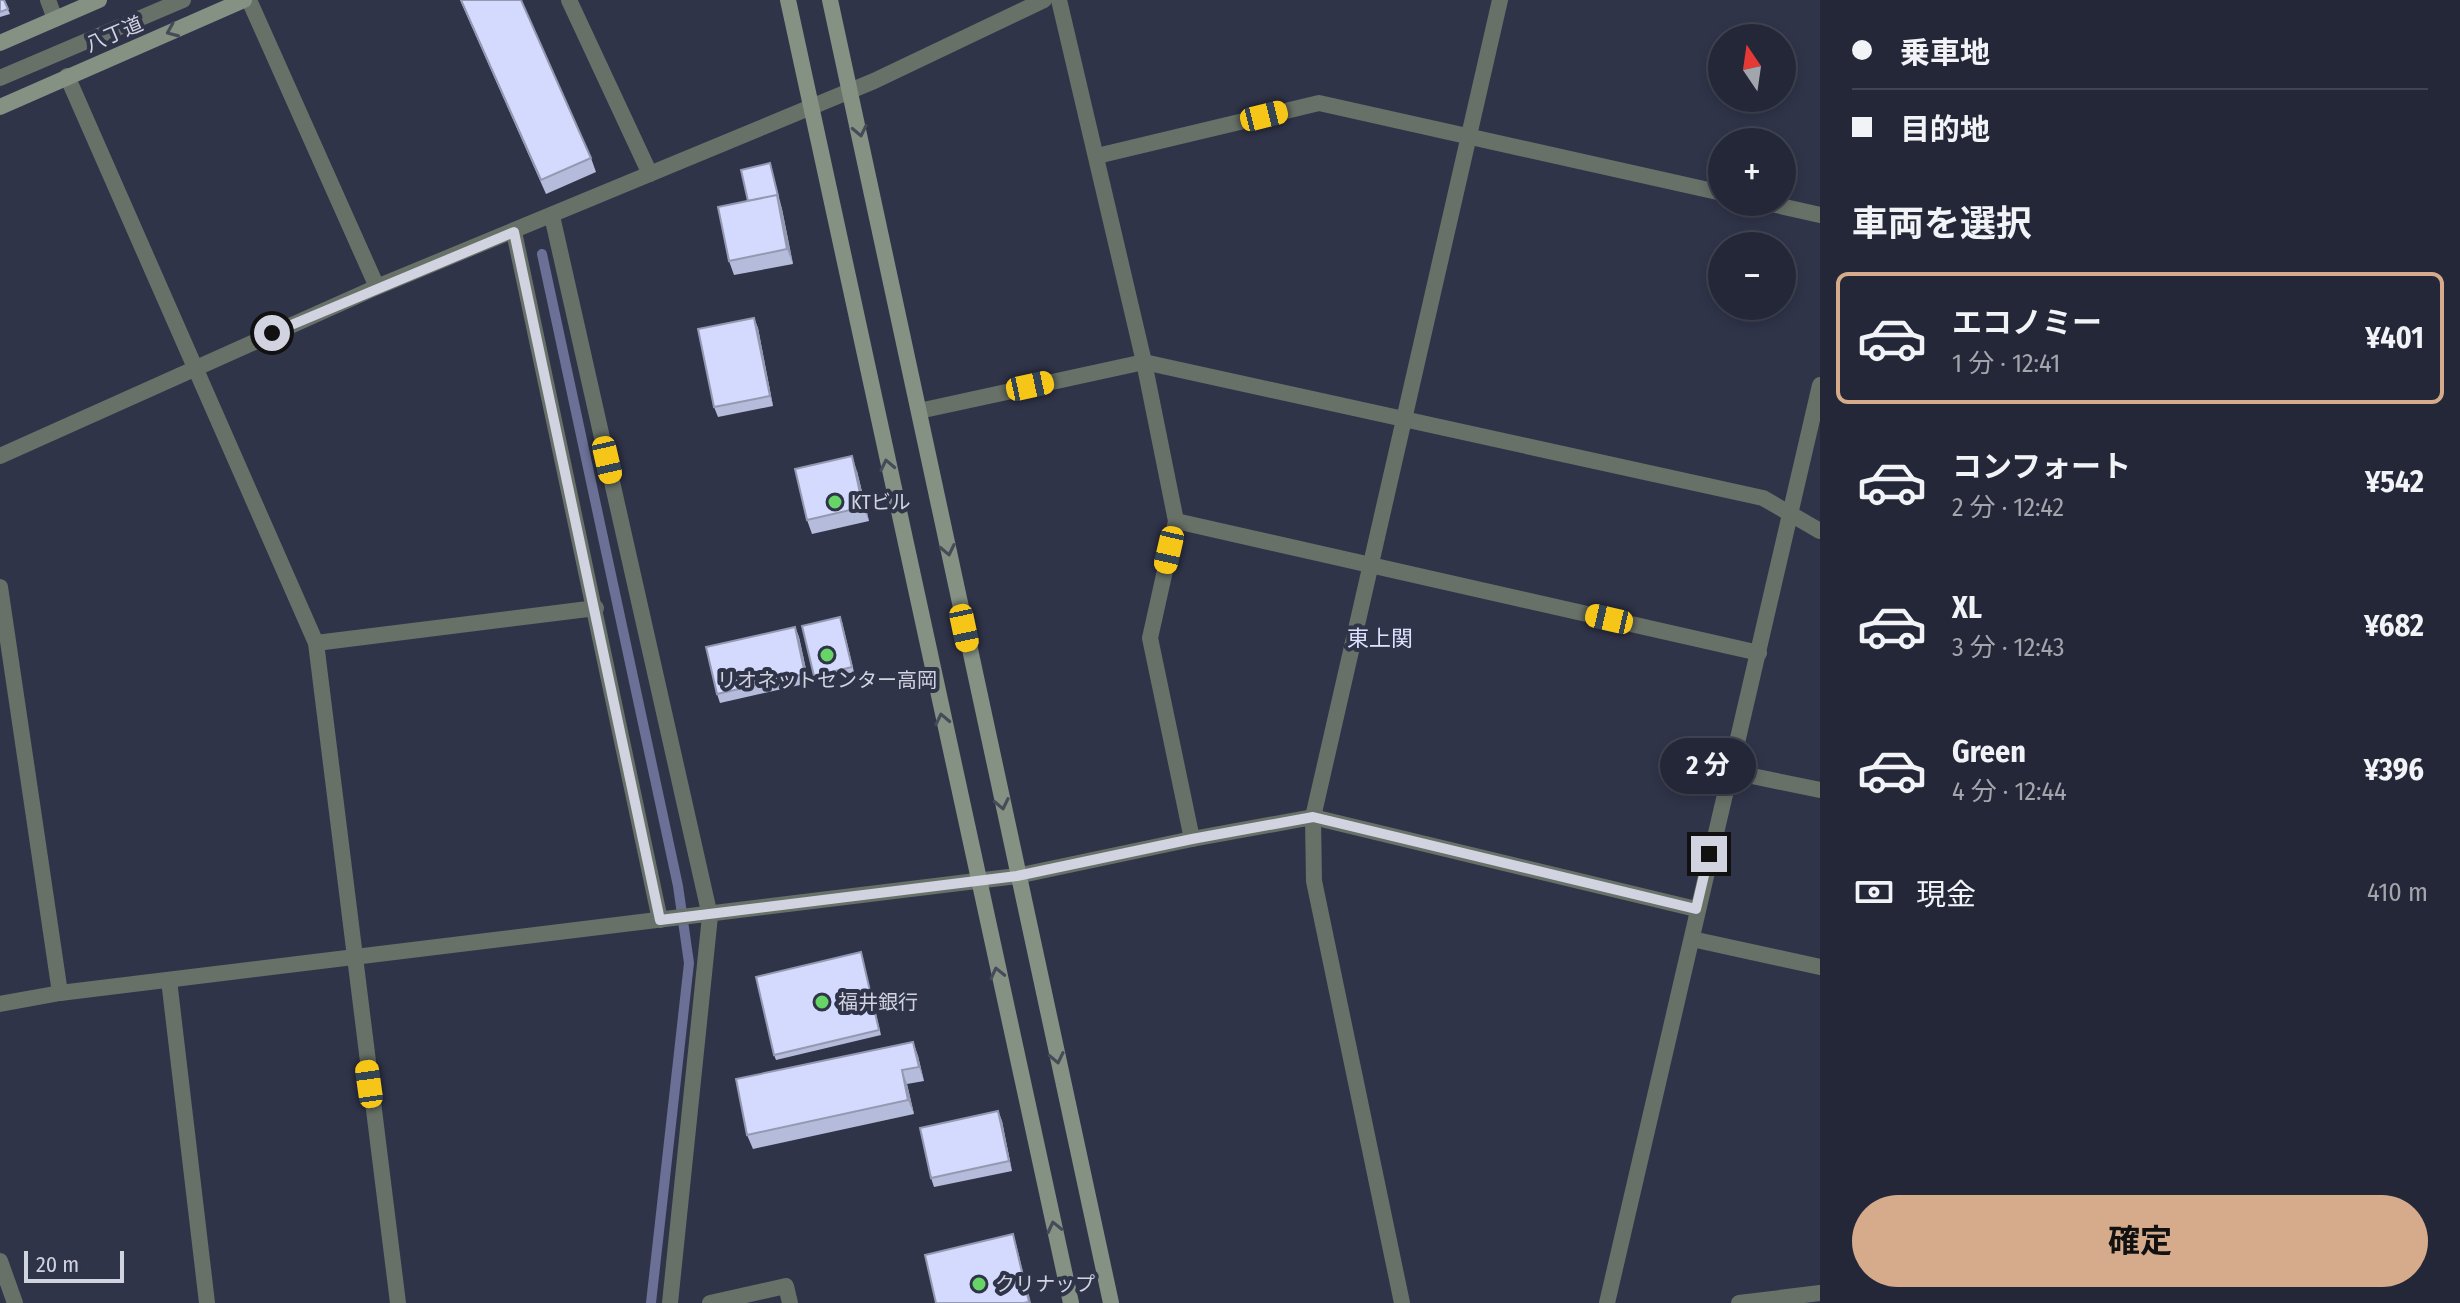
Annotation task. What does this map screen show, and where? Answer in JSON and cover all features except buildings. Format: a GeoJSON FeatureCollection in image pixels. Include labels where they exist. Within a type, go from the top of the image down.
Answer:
{"type":"FeatureCollection","features":[{"type":"Feature","properties":{"kind":"street"},"geometry":{"type":"LineString","coordinates":[[48,0],[55,19]]}},
{"type":"Feature","properties":{"kind":"street","name":"八丁道"},"geometry":{"type":"LineString","coordinates":[[0,43],[99,0]]}},
{"type":"Feature","properties":{"kind":"street"},"geometry":{"type":"LineString","coordinates":[[0,78],[183,0]]}},
{"type":"Feature","properties":{"kind":"street"},"geometry":{"type":"LineString","coordinates":[[246,0],[377,287]]}},
{"type":"Feature","properties":{"kind":"street","name":"八丁道"},"geometry":{"type":"LineString","coordinates":[[0,107],[246,0]]}},
{"type":"Feature","properties":{"kind":"street"},"geometry":{"type":"LineString","coordinates":[[569,0],[650,174]]}},
{"type":"Feature","properties":{"kind":"street"},"geometry":{"type":"LineString","coordinates":[[788,0],[976,880],[1071,1303]]}},
{"type":"Feature","properties":{"kind":"street"},"geometry":{"type":"LineString","coordinates":[[830,0],[852,90],[1017,876],[1111,1303]]}},
{"type":"Feature","properties":{"kind":"street"},"geometry":{"type":"LineString","coordinates":[[0,456],[377,287],[811,108],[1044,0]]}},
{"type":"Feature","properties":{"kind":"street"},"geometry":{"type":"LineString","coordinates":[[1059,0],[1144,362],[1176,521],[1150,638],[1192,839]]}},
{"type":"Feature","properties":{"kind":"street"},"geometry":{"type":"LineString","coordinates":[[1402,1303],[1314,881],[1313,817],[1500,0]]}},
{"type":"Feature","properties":{"kind":"street"},"geometry":{"type":"LineString","coordinates":[[67,76],[316,643],[398,1303]]}},
{"type":"Feature","properties":{"kind":"street"},"geometry":{"type":"LineString","coordinates":[[1097,156],[1319,103],[1708,190]]}},
{"type":"Feature","properties":{"kind":"street"},"geometry":{"type":"LineString","coordinates":[[1796,210],[1820,215]]}},
{"type":"Feature","properties":{"kind":"street"},"geometry":{"type":"LineString","coordinates":[[552,216],[708,916],[670,1303]]}},
{"type":"Feature","properties":{"kind":"street"},"geometry":{"type":"LineString","coordinates":[[514,232],[662,920]]}},
{"type":"Feature","properties":{"kind":"street"},"geometry":{"type":"LineString","coordinates":[[919,411],[1144,362],[1763,498],[1820,531]]}},
{"type":"Feature","properties":{"kind":"street"},"geometry":{"type":"LineString","coordinates":[[1607,1303],[1820,385]]}},
{"type":"Feature","properties":{"kind":"street"},"geometry":{"type":"LineString","coordinates":[[1176,521],[1759,653]]}},
{"type":"Feature","properties":{"kind":"street"},"geometry":{"type":"LineString","coordinates":[[0,587],[60,993]]}},
{"type":"Feature","properties":{"kind":"street"},"geometry":{"type":"LineString","coordinates":[[316,643],[596,608]]}},
{"type":"Feature","properties":{"kind":"street"},"geometry":{"type":"LineString","coordinates":[[1728,771],[1820,790]]}},
{"type":"Feature","properties":{"kind":"street"},"geometry":{"type":"LineString","coordinates":[[0,1004],[60,993],[1017,876],[1313,817],[1696,909]]}},
{"type":"Feature","properties":{"kind":"street"},"geometry":{"type":"LineString","coordinates":[[1692,939],[1820,967]]}},
{"type":"Feature","properties":{"kind":"street"},"geometry":{"type":"LineString","coordinates":[[169,980],[207,1303]]}},
{"type":"Feature","properties":{"kind":"street"},"geometry":{"type":"LineString","coordinates":[[0,1261],[15,1303]]}},
{"type":"Feature","properties":{"kind":"street"},"geometry":{"type":"LineString","coordinates":[[710,1303],[786,1286],[790,1303]]}},
{"type":"Feature","properties":{"kind":"street"},"geometry":{"type":"LineString","coordinates":[[1739,1303],[1820,1293]]}},
{"type":"Feature","properties":{"kind":"waterway"},"geometry":{"type":"LineString","coordinates":[[542,254],[678,886],[689,963],[651,1303]]}},
{"type":"Feature","properties":{"kind":"place","name":"KTビル"},"geometry":{"type":"Point","coordinates":[835,502]}},
{"type":"Feature","properties":{"kind":"place","name":"リオネットセンター高岡"},"geometry":{"type":"Point","coordinates":[827,655]}},
{"type":"Feature","properties":{"kind":"place","name":"福井銀行"},"geometry":{"type":"Point","coordinates":[822,1002]}},
{"type":"Feature","properties":{"kind":"place","name":"クリナップ"},"geometry":{"type":"Point","coordinates":[979,1284]}},
{"type":"Feature","properties":{"kind":"district","name":"東上関"},"geometry":{"type":"Point","coordinates":[1380,638]}},
{"type":"Feature","properties":{"kind":"route"},"geometry":{"type":"LineString","coordinates":[[272,333],[514,232],[660,920],[705,917],[1017,876],[1313,817],[1696,909],[1709,854]]}}]}
